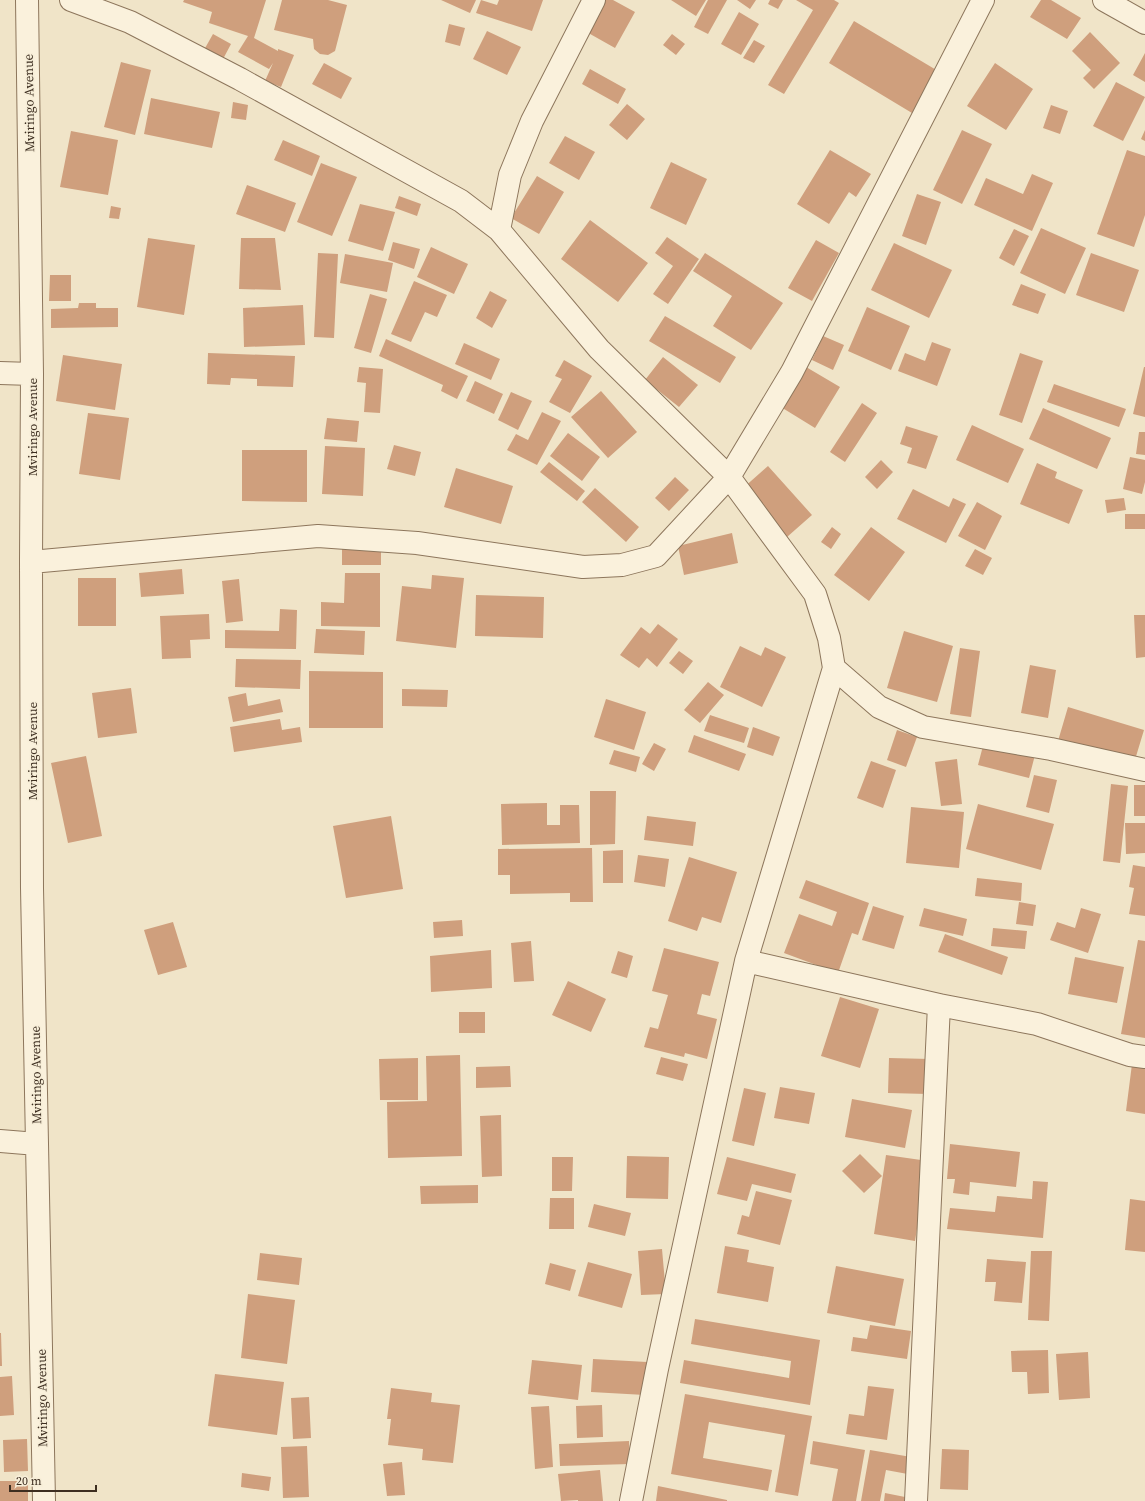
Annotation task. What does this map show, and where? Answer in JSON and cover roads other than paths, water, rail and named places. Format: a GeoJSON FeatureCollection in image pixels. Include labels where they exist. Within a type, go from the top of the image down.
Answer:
{"type":"FeatureCollection","features":[{"type":"Feature","properties":{"kind":"street","name":"Mviringo Avenue"},"geometry":{"type":"LineString","coordinates":[[27,0],[32,374],[32,888],[44,1501]]}},
{"type":"Feature","properties":{"kind":"street"},"geometry":{"type":"LineString","coordinates":[[71,0],[130,22],[240,79],[461,201],[499,230],[600,349],[729,477],[815,594],[829,638],[834,668],[746,961],[657,1369],[631,1501]]}},
{"type":"Feature","properties":{"kind":"street"},"geometry":{"type":"LineString","coordinates":[[499,230],[510,175],[532,121],[594,0]]}},
{"type":"Feature","properties":{"kind":"street"},"geometry":{"type":"LineString","coordinates":[[31,562],[318,536],[417,543],[583,567],[622,565],[656,556],[729,477],[792,372],[984,0]]}},
{"type":"Feature","properties":{"kind":"street"},"geometry":{"type":"LineString","coordinates":[[1104,0],[1145,23]]}},
{"type":"Feature","properties":{"kind":"street"},"geometry":{"type":"LineString","coordinates":[[0,373],[32,374]]}},
{"type":"Feature","properties":{"kind":"street"},"geometry":{"type":"LineString","coordinates":[[834,668],[879,707],[923,727],[1051,749],[1145,770]]}},
{"type":"Feature","properties":{"kind":"street"},"geometry":{"type":"LineString","coordinates":[[746,961],[939,1005],[1037,1024],[1130,1055],[1145,1057]]}},
{"type":"Feature","properties":{"kind":"street"},"geometry":{"type":"LineString","coordinates":[[916,1501],[939,1005]]}},
{"type":"Feature","properties":{"kind":"street"},"geometry":{"type":"LineString","coordinates":[[0,1141],[37,1144]]}}]}
